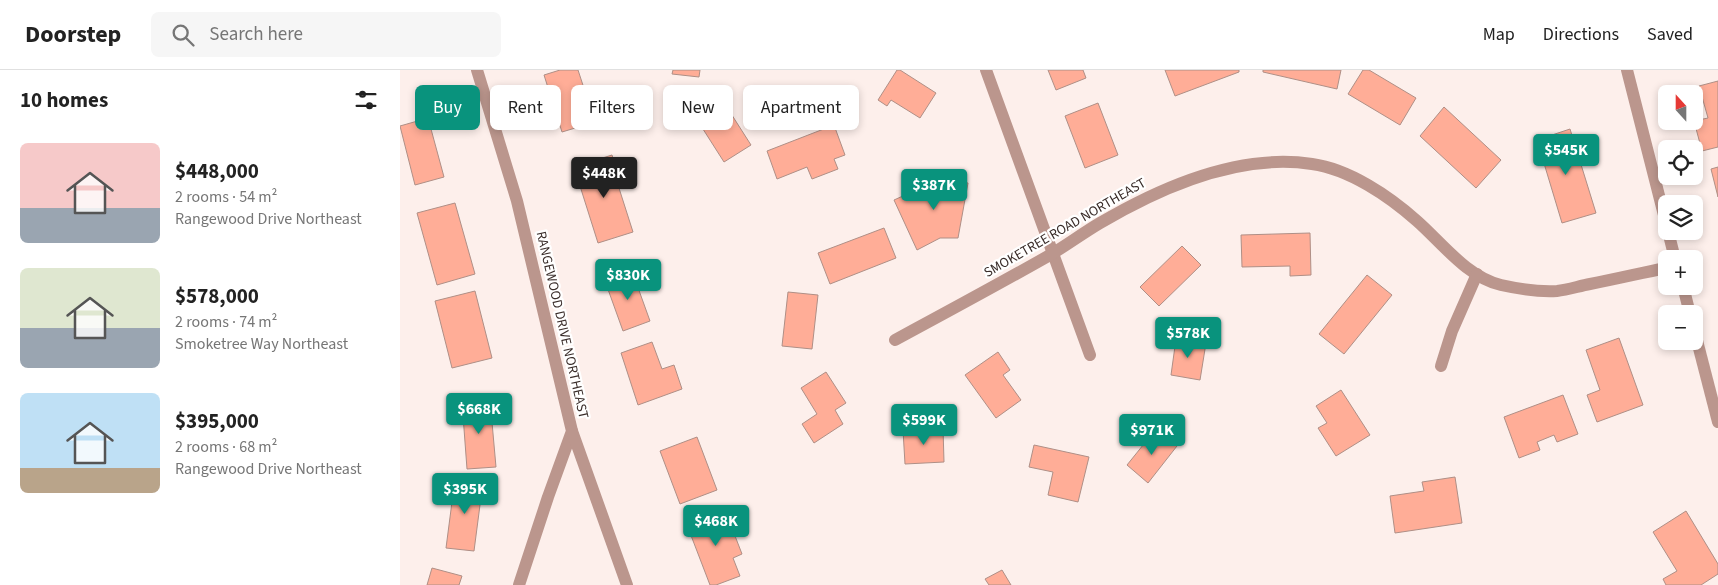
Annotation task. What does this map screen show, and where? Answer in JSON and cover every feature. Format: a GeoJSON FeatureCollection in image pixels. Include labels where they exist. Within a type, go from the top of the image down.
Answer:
{"type":"FeatureCollection","features":[{"type":"Feature","properties":{"kind":"street","name":"RANGEWOOD DRIVE NORTHEAST"},"geometry":{"type":"LineString","coordinates":[[477,70],[517,201],[572,431],[519,585]]}},
{"type":"Feature","properties":{"kind":"street"},"geometry":{"type":"LineString","coordinates":[[986,70],[1090,355]]}},
{"type":"Feature","properties":{"kind":"street"},"geometry":{"type":"LineString","coordinates":[[1627,70],[1659,195]]}},
{"type":"Feature","properties":{"kind":"street","name":"SMOKETREE ROAD NORTHEAST"},"geometry":{"type":"LineString","coordinates":[[895,340],[1052,254],[1100,223],[1148,196],[1216,171],[1263,163],[1289,162],[1313,164],[1338,171],[1359,180],[1416,220],[1453,255],[1477,274],[1499,285],[1556,291],[1658,270]]}},
{"type":"Feature","properties":{"kind":"street"},"geometry":{"type":"LineString","coordinates":[[1441,366],[1452,331],[1477,274]]}},
{"type":"Feature","properties":{"kind":"street"},"geometry":{"type":"LineString","coordinates":[[1699,350],[1718,422]]}},
{"type":"Feature","properties":{"kind":"street"},"geometry":{"type":"LineString","coordinates":[[572,431],[627,585]]}},
{"type":"Feature","properties":{"kind":"building"},"geometry":{"type":"Polygon","coordinates":[[[560,70],[578,70],[583,85],[571,85],[571,129],[562,132],[561,129],[561,85],[547,85],[544,75],[560,70]]]}},
{"type":"Feature","properties":{"kind":"building"},"geometry":{"type":"Polygon","coordinates":[[[673,70],[700,70],[699,77],[672,74],[673,70]]]}},
{"type":"Feature","properties":{"kind":"building"},"geometry":{"type":"Polygon","coordinates":[[[897,70],[900,70],[936,93],[920,118],[891,100],[887,106],[878,100],[897,70]]]}},
{"type":"Feature","properties":{"kind":"building"},"geometry":{"type":"Polygon","coordinates":[[[1048,70],[1083,70],[1086,78],[1056,90],[1048,70]]]}},
{"type":"Feature","properties":{"kind":"building"},"geometry":{"type":"Polygon","coordinates":[[[1165,70],[1239,70],[1239,72],[1175,96],[1165,70]]]}},
{"type":"Feature","properties":{"kind":"building"},"geometry":{"type":"Polygon","coordinates":[[[1263,70],[1341,70],[1337,89],[1263,72],[1263,70]]]}},
{"type":"Feature","properties":{"kind":"building"},"geometry":{"type":"Polygon","coordinates":[[[1363,70],[1369,70],[1416,98],[1400,125],[1348,94],[1363,70]]]}},
{"type":"Feature","properties":{"kind":"building"},"geometry":{"type":"Polygon","coordinates":[[[1718,81],[1718,147],[1703,151],[1703,140],[1699,140],[1696,130],[1703,130],[1703,119],[1708,118],[1703,100],[1703,85],[1718,81]]]}},
{"type":"Feature","properties":{"kind":"building"},"geometry":{"type":"Polygon","coordinates":[[[1098,103],[1118,155],[1085,168],[1065,116],[1098,103]]]}},
{"type":"Feature","properties":{"kind":"building"},"geometry":{"type":"Polygon","coordinates":[[[1444,107],[1501,160],[1476,188],[1420,136],[1444,107]]]}},
{"type":"Feature","properties":{"kind":"building"},"geometry":{"type":"Polygon","coordinates":[[[733,117],[751,145],[724,162],[704,130],[733,130],[733,117]]]}},
{"type":"Feature","properties":{"kind":"building"},"geometry":{"type":"Polygon","coordinates":[[[415,122],[415,130],[431,130],[444,177],[415,185],[400,126],[415,122]]]}},
{"type":"Feature","properties":{"kind":"building"},"geometry":{"type":"Polygon","coordinates":[[[1570,129],[1596,213],[1562,223],[1537,140],[1570,129]]]}},
{"type":"Feature","properties":{"kind":"building"},"geometry":{"type":"Polygon","coordinates":[[[821,130],[836,130],[845,155],[834,159],[838,169],[812,179],[807,167],[777,179],[767,151],[821,130]]]}},
{"type":"Feature","properties":{"kind":"building"},"geometry":{"type":"Polygon","coordinates":[[[612,155],[621,184],[618,185],[633,232],[598,243],[574,167],[612,155]]]}},
{"type":"Feature","properties":{"kind":"building"},"geometry":{"type":"Polygon","coordinates":[[[1718,167],[1718,197],[1711,169],[1718,167]]]}},
{"type":"Feature","properties":{"kind":"building"},"geometry":{"type":"Polygon","coordinates":[[[943,178],[968,183],[958,238],[940,238],[917,250],[894,200],[943,178]]]}},
{"type":"Feature","properties":{"kind":"building"},"geometry":{"type":"Polygon","coordinates":[[[455,203],[475,274],[437,285],[417,213],[455,203]]]}},
{"type":"Feature","properties":{"kind":"building"},"geometry":{"type":"Polygon","coordinates":[[[884,228],[896,258],[830,284],[818,253],[884,228]]]}},
{"type":"Feature","properties":{"kind":"building"},"geometry":{"type":"Polygon","coordinates":[[[1310,233],[1311,275],[1290,276],[1290,266],[1242,267],[1241,235],[1310,233]]]}},
{"type":"Feature","properties":{"kind":"building"},"geometry":{"type":"Polygon","coordinates":[[[1182,246],[1201,265],[1159,306],[1140,287],[1182,246]]]}},
{"type":"Feature","properties":{"kind":"building"},"geometry":{"type":"Polygon","coordinates":[[[632,271],[650,321],[623,331],[605,281],[632,271]]]}},
{"type":"Feature","properties":{"kind":"building"},"geometry":{"type":"Polygon","coordinates":[[[1367,275],[1392,295],[1344,354],[1319,334],[1367,275]]]}},
{"type":"Feature","properties":{"kind":"building"},"geometry":{"type":"Polygon","coordinates":[[[475,291],[492,358],[452,368],[435,301],[475,291]]]}},
{"type":"Feature","properties":{"kind":"building"},"geometry":{"type":"Polygon","coordinates":[[[788,292],[818,295],[812,349],[782,346],[788,292]]]}},
{"type":"Feature","properties":{"kind":"building"},"geometry":{"type":"Polygon","coordinates":[[[1619,338],[1643,405],[1597,422],[1587,395],[1600,390],[1586,350],[1619,338]]]}},
{"type":"Feature","properties":{"kind":"building"},"geometry":{"type":"Polygon","coordinates":[[[1176,339],[1206,343],[1200,380],[1171,375],[1176,339]]]}},
{"type":"Feature","properties":{"kind":"building"},"geometry":{"type":"Polygon","coordinates":[[[652,342],[662,369],[674,365],[682,389],[638,405],[621,353],[652,342]]]}},
{"type":"Feature","properties":{"kind":"building"},"geometry":{"type":"Polygon","coordinates":[[[998,352],[1010,370],[1003,375],[1021,400],[996,418],[965,375],[998,352]]]}},
{"type":"Feature","properties":{"kind":"building"},"geometry":{"type":"Polygon","coordinates":[[[826,372],[846,403],[835,410],[843,424],[814,443],[802,424],[817,414],[801,388],[826,372]]]}},
{"type":"Feature","properties":{"kind":"building"},"geometry":{"type":"Polygon","coordinates":[[[1341,390],[1370,435],[1336,456],[1318,428],[1327,423],[1316,406],[1341,390]]]}},
{"type":"Feature","properties":{"kind":"building"},"geometry":{"type":"Polygon","coordinates":[[[1563,395],[1578,434],[1557,442],[1554,435],[1537,442],[1540,450],[1519,458],[1504,417],[1563,395]]]}},
{"type":"Feature","properties":{"kind":"building"},"geometry":{"type":"Polygon","coordinates":[[[490,400],[496,467],[467,469],[462,402],[490,400]]]}},
{"type":"Feature","properties":{"kind":"building"},"geometry":{"type":"Polygon","coordinates":[[[943,428],[944,462],[905,464],[903,430],[943,428]]]}},
{"type":"Feature","properties":{"kind":"building"},"geometry":{"type":"Polygon","coordinates":[[[1156,429],[1177,446],[1148,483],[1127,465],[1156,429]]]}},
{"type":"Feature","properties":{"kind":"building"},"geometry":{"type":"Polygon","coordinates":[[[697,437],[717,490],[680,504],[660,451],[697,437]]]}},
{"type":"Feature","properties":{"kind":"building"},"geometry":{"type":"Polygon","coordinates":[[[1034,445],[1089,457],[1078,502],[1048,495],[1053,472],[1029,467],[1034,445]]]}},
{"type":"Feature","properties":{"kind":"building"},"geometry":{"type":"Polygon","coordinates":[[[1455,477],[1462,523],[1395,533],[1390,496],[1424,491],[1422,482],[1455,477]]]}},
{"type":"Feature","properties":{"kind":"building"},"geometry":{"type":"Polygon","coordinates":[[[455,479],[483,482],[474,551],[446,548],[455,479]]]}},
{"type":"Feature","properties":{"kind":"building"},"geometry":{"type":"Polygon","coordinates":[[[725,510],[742,554],[733,558],[740,576],[716,585],[710,585],[687,525],[725,510]]]}},
{"type":"Feature","properties":{"kind":"building"},"geometry":{"type":"Polygon","coordinates":[[[1686,511],[1718,564],[1718,574],[1701,585],[1666,585],[1663,579],[1677,571],[1653,532],[1686,511]]]}},
{"type":"Feature","properties":{"kind":"building"},"geometry":{"type":"Polygon","coordinates":[[[432,568],[462,576],[459,585],[427,585],[432,568]]]}},
{"type":"Feature","properties":{"kind":"building"},"geometry":{"type":"Polygon","coordinates":[[[1002,570],[1011,585],[989,585],[985,579],[1002,570]]]}}]}
